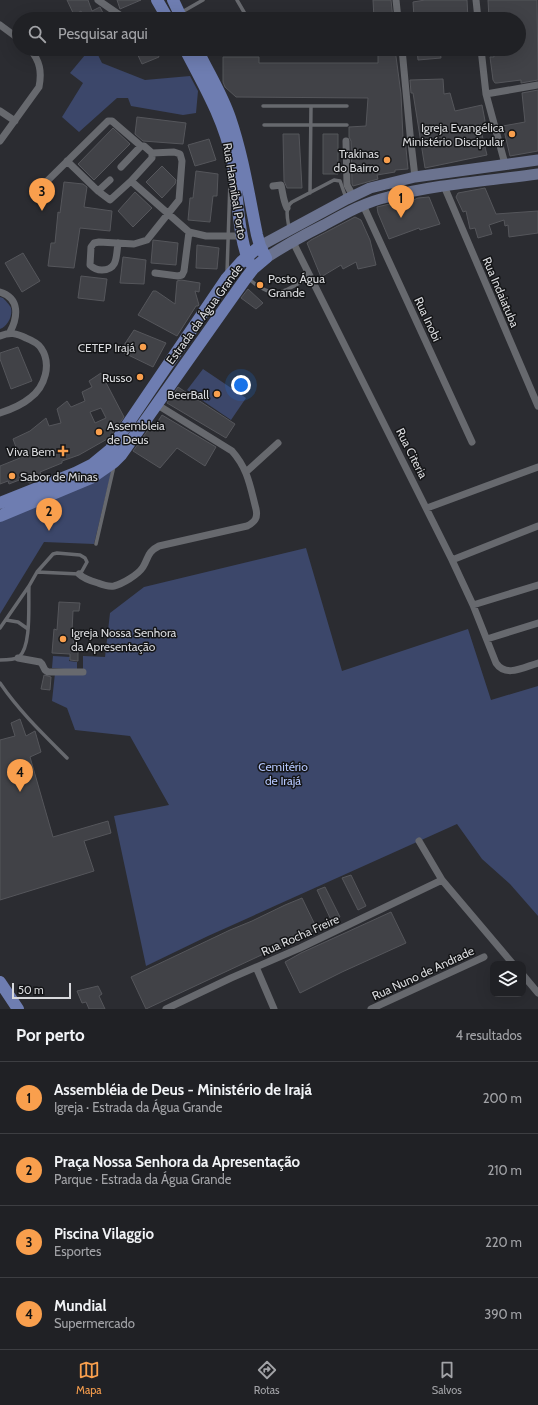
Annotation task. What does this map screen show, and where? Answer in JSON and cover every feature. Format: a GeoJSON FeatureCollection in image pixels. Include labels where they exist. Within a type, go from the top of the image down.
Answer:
{"type":"FeatureCollection","features":[{"type":"Feature","properties":{"kind":"main road"},"geometry":{"type":"LineString","coordinates":[[157,0],[164,12]]}},
{"type":"Feature","properties":{"kind":"main road"},"geometry":{"type":"LineString","coordinates":[[173,0],[178,12]]}},
{"type":"Feature","properties":{"kind":"main road","name":"Rua Hannibal Porto"},"geometry":{"type":"LineString","coordinates":[[188,56],[220,119],[227,140],[232,158],[242,236],[250,273]]}},
{"type":"Feature","properties":{"kind":"main road","name":"Rua Hannibal Porto"},"geometry":{"type":"LineString","coordinates":[[201,56],[222,98],[230,118],[263,240],[266,258]]}},
{"type":"Feature","properties":{"kind":"main road","name":"Estrada da Água Grande"},"geometry":{"type":"LineString","coordinates":[[0,503],[76,473],[93,464],[110,450],[226,279],[263,240],[290,229],[370,188],[415,177],[538,160]]}},
{"type":"Feature","properties":{"kind":"main road","name":"Estrada da Água Grande"},"geometry":{"type":"LineString","coordinates":[[0,516],[91,478],[114,462],[121,455],[250,273],[266,258],[363,205],[387,197],[444,186],[538,175]]}},
{"type":"Feature","properties":{"kind":"main road"},"geometry":{"type":"LineString","coordinates":[[0,982],[18,1009]]}},
{"type":"Feature","properties":{"kind":"street"},"geometry":{"type":"LineString","coordinates":[[98,0],[115,12]]}},
{"type":"Feature","properties":{"kind":"street"},"geometry":{"type":"LineString","coordinates":[[396,0],[397,12]]}},
{"type":"Feature","properties":{"kind":"street"},"geometry":{"type":"LineString","coordinates":[[476,0],[477,12]]}},
{"type":"Feature","properties":{"kind":"street"},"geometry":{"type":"LineString","coordinates":[[0,25],[12,34]]}},
{"type":"Feature","properties":{"kind":"street"},"geometry":{"type":"LineString","coordinates":[[0,141],[38,87],[41,77],[40,67],[34,56]]}},
{"type":"Feature","properties":{"kind":"street"},"geometry":{"type":"LineString","coordinates":[[403,56],[415,177]]}},
{"type":"Feature","properties":{"kind":"street"},"geometry":{"type":"LineString","coordinates":[[482,56],[486,94],[506,164]]}},
{"type":"Feature","properties":{"kind":"street"},"geometry":{"type":"LineString","coordinates":[[486,94],[538,85]]}},
{"type":"Feature","properties":{"kind":"street"},"geometry":{"type":"LineString","coordinates":[[0,111],[15,121]]}},
{"type":"Feature","properties":{"kind":"street"},"geometry":{"type":"LineString","coordinates":[[35,192],[108,121],[112,121],[141,146],[144,146],[152,153],[174,152],[180,154],[182,161],[179,200],[147,240],[134,244],[118,243],[99,242],[94,243],[91,247],[90,265],[93,268],[100,270],[110,270],[114,266],[118,243]]}},
{"type":"Feature","properties":{"kind":"street"},"geometry":{"type":"LineString","coordinates":[[346,141],[347,185],[350,198]]}},
{"type":"Feature","properties":{"kind":"street"},"geometry":{"type":"LineString","coordinates":[[121,167],[141,146]]}},
{"type":"Feature","properties":{"kind":"street"},"geometry":{"type":"LineString","coordinates":[[67,161],[98,191],[110,200],[131,181],[152,158],[152,153]]}},
{"type":"Feature","properties":{"kind":"street"},"geometry":{"type":"LineString","coordinates":[[98,191],[110,180]]}},
{"type":"Feature","properties":{"kind":"street"},"geometry":{"type":"LineString","coordinates":[[131,181],[189,232],[200,236],[242,236]]}},
{"type":"Feature","properties":{"kind":"street"},"geometry":{"type":"LineString","coordinates":[[273,186],[281,185],[284,197],[283,201],[287,208]]}},
{"type":"Feature","properties":{"kind":"street","name":"Rua Indaiatuba"},"geometry":{"type":"LineString","coordinates":[[444,186],[538,406]]}},
{"type":"Feature","properties":{"kind":"street","name":"Rua Inobi"},"geometry":{"type":"LineString","coordinates":[[363,205],[472,442]]}},
{"type":"Feature","properties":{"kind":"street"},"geometry":{"type":"LineString","coordinates":[[155,273],[178,276],[182,275],[184,271],[189,232]]}},
{"type":"Feature","properties":{"kind":"street","name":"Rua Citeria"},"geometry":{"type":"LineString","coordinates":[[293,242],[427,508],[473,605],[499,667],[501,670],[509,671],[538,663]]}},
{"type":"Feature","properties":{"kind":"street"},"geometry":{"type":"LineString","coordinates":[[0,292],[11,298],[16,308],[15,323],[10,332],[0,336]]}},
{"type":"Feature","properties":{"kind":"street"},"geometry":{"type":"LineString","coordinates":[[0,414],[30,398],[40,388],[47,368],[46,359],[41,348],[32,340],[10,332]]}},
{"type":"Feature","properties":{"kind":"street"},"geometry":{"type":"LineString","coordinates":[[79,574],[89,581],[115,586],[138,572],[143,567],[148,555],[153,549],[159,546],[247,526],[256,520],[256,509],[246,472],[240,460],[232,451],[156,404]]}},
{"type":"Feature","properties":{"kind":"street"},"geometry":{"type":"LineString","coordinates":[[246,472],[278,443]]}},
{"type":"Feature","properties":{"kind":"street"},"geometry":{"type":"LineString","coordinates":[[427,508],[538,467]]}},
{"type":"Feature","properties":{"kind":"street"},"geometry":{"type":"LineString","coordinates":[[452,560],[538,526]]}},
{"type":"Feature","properties":{"kind":"street"},"geometry":{"type":"LineString","coordinates":[[473,605],[538,585]]}},
{"type":"Feature","properties":{"kind":"street"},"geometry":{"type":"LineString","coordinates":[[486,639],[538,623]]}},
{"type":"Feature","properties":{"kind":"street"},"geometry":{"type":"LineString","coordinates":[[18,658],[40,662],[48,672],[83,672]]}},
{"type":"Feature","properties":{"kind":"street"},"geometry":{"type":"LineString","coordinates":[[419,841],[442,880],[510,961]]}},
{"type":"Feature","properties":{"kind":"street","name":"Rua Rocha Freire"},"geometry":{"type":"LineString","coordinates":[[166,1009],[300,948],[442,880]]}},
{"type":"Feature","properties":{"kind":"street","name":"Rua Nuno de Andrade"},"geometry":{"type":"LineString","coordinates":[[371,1009],[484,957]]}},
{"type":"Feature","properties":{"kind":"street"},"geometry":{"type":"LineString","coordinates":[[256,967],[274,1009]]}},
{"type":"Feature","properties":{"kind":"street"},"geometry":{"type":"LineString","coordinates":[[526,979],[538,993]]}},
{"type":"Feature","properties":{"kind":"lane"},"geometry":{"type":"LineString","coordinates":[[186,12],[203,0]]}},
{"type":"Feature","properties":{"kind":"lane"},"geometry":{"type":"LineString","coordinates":[[237,0],[244,12]]}},
{"type":"Feature","properties":{"kind":"lane"},"geometry":{"type":"LineString","coordinates":[[263,106],[346,106]]}},
{"type":"Feature","properties":{"kind":"lane"},"geometry":{"type":"LineString","coordinates":[[310,193],[311,106]]}},
{"type":"Feature","properties":{"kind":"lane"},"geometry":{"type":"LineString","coordinates":[[264,125],[347,125]]}},
{"type":"Feature","properties":{"kind":"lane"},"geometry":{"type":"LineString","coordinates":[[226,279],[228,202],[232,158]]}},
{"type":"Feature","properties":{"kind":"lane"},"geometry":{"type":"LineString","coordinates":[[290,229],[287,208],[288,204],[334,180],[340,181],[350,198]]}},
{"type":"Feature","properties":{"kind":"lane"},"geometry":{"type":"LineString","coordinates":[[250,273],[264,290],[275,293],[281,292],[311,276]]}},
{"type":"Feature","properties":{"kind":"lane"},"geometry":{"type":"LineString","coordinates":[[96,544],[114,470],[114,462]]}},
{"type":"Feature","properties":{"kind":"lane"},"geometry":{"type":"LineString","coordinates":[[0,628],[37,572],[50,557],[57,553],[80,555],[85,558],[87,562],[79,574],[37,572]]}},
{"type":"Feature","properties":{"kind":"lane"},"geometry":{"type":"LineString","coordinates":[[0,660],[18,658],[26,646],[28,629],[28,586]]}},
{"type":"Feature","properties":{"kind":"lane"},"geometry":{"type":"LineString","coordinates":[[6,620],[18,622],[28,629]]}},
{"type":"Feature","properties":{"kind":"lane"},"geometry":{"type":"LineString","coordinates":[[0,683],[9,697],[25,715],[67,758]]}},
{"type":"Feature","properties":{"kind":"green space"},"geometry":{"type":"Polygon","coordinates":[[[84,56],[98,56],[102,63],[145,80],[190,76],[198,91],[196,113],[183,115],[131,106],[128,98],[117,98],[79,132],[62,117],[83,83],[70,73],[84,56]]]}},
{"type":"Feature","properties":{"kind":"green space"},"geometry":{"type":"Polygon","coordinates":[[[0,297],[9,304],[11,311],[7,324],[0,329],[0,297]]]}},
{"type":"Feature","properties":{"kind":"green space","name":"BeerBall"},"geometry":{"type":"Polygon","coordinates":[[[203,369],[246,398],[231,420],[187,390],[203,369]]]}},
{"type":"Feature","properties":{"kind":"green space"},"geometry":{"type":"Polygon","coordinates":[[[113,465],[94,544],[44,542],[0,614],[0,519],[113,465]]]}},
{"type":"Feature","properties":{"kind":"green space","name":"Cemitério de Irajá"},"geometry":{"type":"Polygon","coordinates":[[[306,548],[342,671],[468,629],[491,700],[538,686],[538,916],[510,884],[482,859],[457,824],[208,936],[146,966],[114,816],[169,805],[130,736],[75,730],[67,708],[52,701],[55,673],[83,672],[83,656],[105,657],[110,613],[144,587],[306,548]]]}},
{"type":"Feature","properties":{"kind":"green space"},"geometry":{"type":"Polygon","coordinates":[[[53,656],[70,657],[69,661],[77,662],[77,670],[52,668],[53,656]]]}},
{"type":"Feature","properties":{"kind":"building"},"geometry":{"type":"Polygon","coordinates":[[[67,0],[88,0],[92,11],[100,7],[102,12],[81,11],[73,12],[67,0]]]}},
{"type":"Feature","properties":{"kind":"building"},"geometry":{"type":"Polygon","coordinates":[[[117,0],[141,0],[120,9],[117,0]]]}},
{"type":"Feature","properties":{"kind":"building"},"geometry":{"type":"Polygon","coordinates":[[[373,0],[391,0],[392,12],[374,12],[373,0]]]}},
{"type":"Feature","properties":{"kind":"building"},"geometry":{"type":"Polygon","coordinates":[[[425,0],[467,0],[468,12],[414,12],[413,2],[425,0]]]}},
{"type":"Feature","properties":{"kind":"building"},"geometry":{"type":"Polygon","coordinates":[[[488,0],[537,0],[538,80],[521,83],[521,80],[495,83],[493,80],[490,57],[526,56],[526,12],[489,12],[488,0]]]}},
{"type":"Feature","properties":{"kind":"building"},"geometry":{"type":"Polygon","coordinates":[[[138,56],[159,56],[159,57],[142,64],[138,56]]]}},
{"type":"Feature","properties":{"kind":"building"},"geometry":{"type":"Polygon","coordinates":[[[378,56],[396,56],[401,94],[403,138],[405,138],[408,169],[395,170],[395,172],[377,175],[378,179],[353,186],[349,127],[366,126],[368,98],[236,97],[225,87],[223,82],[223,57],[259,57],[259,63],[378,63],[378,56]]]}},
{"type":"Feature","properties":{"kind":"building"},"geometry":{"type":"Polygon","coordinates":[[[418,56],[441,56],[441,58],[418,60],[418,56]]]}},
{"type":"Feature","properties":{"kind":"building"},"geometry":{"type":"Polygon","coordinates":[[[443,79],[444,94],[450,93],[455,111],[482,105],[486,126],[480,127],[487,155],[425,168],[410,80],[443,79]]]}},
{"type":"Feature","properties":{"kind":"building"},"geometry":{"type":"Polygon","coordinates":[[[538,90],[538,151],[510,156],[503,126],[525,122],[522,93],[538,90]]]}},
{"type":"Feature","properties":{"kind":"building"},"geometry":{"type":"Polygon","coordinates":[[[137,117],[186,123],[183,144],[143,141],[135,134],[137,117]]]}},
{"type":"Feature","properties":{"kind":"building"},"geometry":{"type":"Polygon","coordinates":[[[113,128],[130,144],[94,180],[78,164],[113,128]]]}},
{"type":"Feature","properties":{"kind":"building"},"geometry":{"type":"Polygon","coordinates":[[[283,134],[299,134],[302,188],[287,188],[284,181],[283,134]]]}},
{"type":"Feature","properties":{"kind":"building"},"geometry":{"type":"Polygon","coordinates":[[[323,134],[338,134],[338,174],[323,174],[323,134]]]}},
{"type":"Feature","properties":{"kind":"building"},"geometry":{"type":"Polygon","coordinates":[[[209,139],[216,160],[195,166],[188,145],[209,139]]]}},
{"type":"Feature","properties":{"kind":"building"},"geometry":{"type":"Polygon","coordinates":[[[162,166],[176,180],[175,184],[162,198],[146,182],[162,166]]]}},
{"type":"Feature","properties":{"kind":"building"},"geometry":{"type":"Polygon","coordinates":[[[196,171],[218,174],[217,196],[213,196],[210,222],[188,220],[190,198],[193,198],[196,171]]]}},
{"type":"Feature","properties":{"kind":"building"},"geometry":{"type":"Polygon","coordinates":[[[64,182],[83,184],[87,187],[84,207],[112,211],[110,231],[80,228],[74,268],[48,266],[51,243],[55,243],[58,212],[60,213],[64,182]]]}},
{"type":"Feature","properties":{"kind":"building"},"geometry":{"type":"Polygon","coordinates":[[[485,188],[496,214],[538,211],[538,233],[509,237],[508,225],[505,226],[504,220],[489,225],[492,234],[478,238],[475,228],[470,229],[466,211],[463,212],[456,197],[458,193],[485,188]]]}},
{"type":"Feature","properties":{"kind":"building"},"geometry":{"type":"Polygon","coordinates":[[[135,192],[152,208],[133,227],[118,211],[135,192]]]}},
{"type":"Feature","properties":{"kind":"building"},"geometry":{"type":"Polygon","coordinates":[[[429,197],[440,224],[420,230],[419,228],[389,239],[377,207],[407,200],[408,202],[418,198],[429,197]]]}},
{"type":"Feature","properties":{"kind":"building"},"geometry":{"type":"Polygon","coordinates":[[[355,217],[361,220],[370,240],[376,265],[358,269],[356,262],[343,269],[341,265],[321,277],[307,243],[355,217]]]}},
{"type":"Feature","properties":{"kind":"building"},"geometry":{"type":"Polygon","coordinates":[[[153,240],[178,243],[176,265],[151,263],[153,240]]]}},
{"type":"Feature","properties":{"kind":"building"},"geometry":{"type":"Polygon","coordinates":[[[197,245],[219,248],[217,269],[196,268],[197,245]]]}},
{"type":"Feature","properties":{"kind":"building"},"geometry":{"type":"Polygon","coordinates":[[[23,253],[40,281],[22,292],[5,263],[23,253]]]}},
{"type":"Feature","properties":{"kind":"building"},"geometry":{"type":"Polygon","coordinates":[[[123,257],[146,260],[144,284],[120,283],[123,257]]]}},
{"type":"Feature","properties":{"kind":"building"},"geometry":{"type":"Polygon","coordinates":[[[81,276],[107,279],[104,301],[78,298],[81,276]]]}},
{"type":"Feature","properties":{"kind":"building"},"geometry":{"type":"Polygon","coordinates":[[[181,280],[200,283],[199,292],[195,291],[199,305],[196,306],[177,336],[138,315],[153,291],[156,291],[175,304],[177,281],[181,280]]]}},
{"type":"Feature","properties":{"kind":"building"},"geometry":{"type":"Polygon","coordinates":[[[248,289],[263,303],[256,309],[241,298],[248,289]]]}},
{"type":"Feature","properties":{"kind":"building","name":"CETEP Irajá"},"geometry":{"type":"Polygon","coordinates":[[[134,330],[166,343],[153,367],[120,351],[134,330]]]}},
{"type":"Feature","properties":{"kind":"building"},"geometry":{"type":"Polygon","coordinates":[[[18,347],[32,381],[11,389],[0,359],[0,353],[18,347]]]}},
{"type":"Feature","properties":{"kind":"building"},"geometry":{"type":"Polygon","coordinates":[[[101,373],[124,417],[109,438],[79,455],[62,461],[62,463],[40,472],[42,478],[29,483],[27,477],[9,484],[8,481],[0,484],[0,466],[20,458],[13,439],[30,431],[46,418],[49,426],[61,423],[57,409],[67,401],[71,407],[85,401],[82,392],[92,387],[89,381],[101,373]],[[101,408],[90,412],[95,423],[106,418],[101,408]]]}},
{"type":"Feature","properties":{"kind":"building"},"geometry":{"type":"Polygon","coordinates":[[[178,387],[235,424],[226,438],[167,403],[178,387]]]}},
{"type":"Feature","properties":{"kind":"building"},"geometry":{"type":"Polygon","coordinates":[[[162,415],[216,447],[205,466],[177,448],[160,468],[133,451],[150,427],[153,429],[162,415]]]}},
{"type":"Feature","properties":{"kind":"building","name":"Igreja Nossa Senhora da Apresentação"},"geometry":{"type":"Polygon","coordinates":[[[59,602],[80,603],[79,611],[73,611],[72,631],[74,631],[73,648],[78,648],[78,661],[70,660],[70,654],[52,653],[54,629],[57,630],[59,602]]]}},
{"type":"Feature","properties":{"kind":"building"},"geometry":{"type":"Polygon","coordinates":[[[44,675],[51,677],[50,690],[41,689],[44,675]]]}},
{"type":"Feature","properties":{"kind":"building"},"geometry":{"type":"Polygon","coordinates":[[[20,719],[26,736],[35,731],[41,752],[30,757],[53,837],[108,821],[111,833],[84,841],[94,871],[0,900],[0,740],[15,736],[11,723],[20,719]]]}},
{"type":"Feature","properties":{"kind":"building"},"geometry":{"type":"Polygon","coordinates":[[[351,875],[366,906],[358,910],[342,878],[351,875]]]}},
{"type":"Feature","properties":{"kind":"building"},"geometry":{"type":"Polygon","coordinates":[[[325,887],[340,917],[332,922],[317,890],[325,887]]]}},
{"type":"Feature","properties":{"kind":"building"},"geometry":{"type":"Polygon","coordinates":[[[302,898],[317,929],[146,1009],[131,977],[302,898]]]}},
{"type":"Feature","properties":{"kind":"building"},"geometry":{"type":"Polygon","coordinates":[[[391,912],[406,943],[300,993],[285,962],[301,953],[391,912]]]}},
{"type":"Feature","properties":{"kind":"building"},"geometry":{"type":"Polygon","coordinates":[[[98,986],[102,994],[99,996],[105,1009],[89,1009],[86,1002],[82,1003],[77,991],[98,986]]]}},
{"type":"Feature","properties":{"kind":"place","name":"Igreja Evangélica Ministério Discipular"},"geometry":{"type":"Point","coordinates":[512,134]}},
{"type":"Feature","properties":{"kind":"place","name":"Trakinas do Bairro"},"geometry":{"type":"Point","coordinates":[387,160]}},
{"type":"Feature","properties":{"kind":"place","name":"Piscina Vilaggio"},"geometry":{"type":"Point","coordinates":[42,211]}},
{"type":"Feature","properties":{"kind":"place","name":"Assembléia de Deus - Ministério de Irajá"},"geometry":{"type":"Point","coordinates":[401,218]}},
{"type":"Feature","properties":{"kind":"place","name":"Posto Água Grande"},"geometry":{"type":"Point","coordinates":[260,285]}},
{"type":"Feature","properties":{"kind":"place","name":"CETEP Irajá"},"geometry":{"type":"Point","coordinates":[143,347]}},
{"type":"Feature","properties":{"kind":"place","name":"Russo"},"geometry":{"type":"Point","coordinates":[140,377]}},
{"type":"Feature","properties":{"kind":"place","name":"BeerBall"},"geometry":{"type":"Point","coordinates":[217,394]}},
{"type":"Feature","properties":{"kind":"place","name":"Assembleia de Deus"},"geometry":{"type":"Point","coordinates":[99,432]}},
{"type":"Feature","properties":{"kind":"place","name":"Viva Bem"},"geometry":{"type":"Point","coordinates":[63,451]}},
{"type":"Feature","properties":{"kind":"place","name":"Sabor de Minas"},"geometry":{"type":"Point","coordinates":[12,476]}},
{"type":"Feature","properties":{"kind":"place","name":"Praça Nossa Senhora da Apresentação"},"geometry":{"type":"Point","coordinates":[49,531]}},
{"type":"Feature","properties":{"kind":"place","name":"Igreja Nossa Senhora da Apresentação"},"geometry":{"type":"Point","coordinates":[63,639]}},
{"type":"Feature","properties":{"kind":"place","name":"Mundial"},"geometry":{"type":"Point","coordinates":[20,792]}}]}
